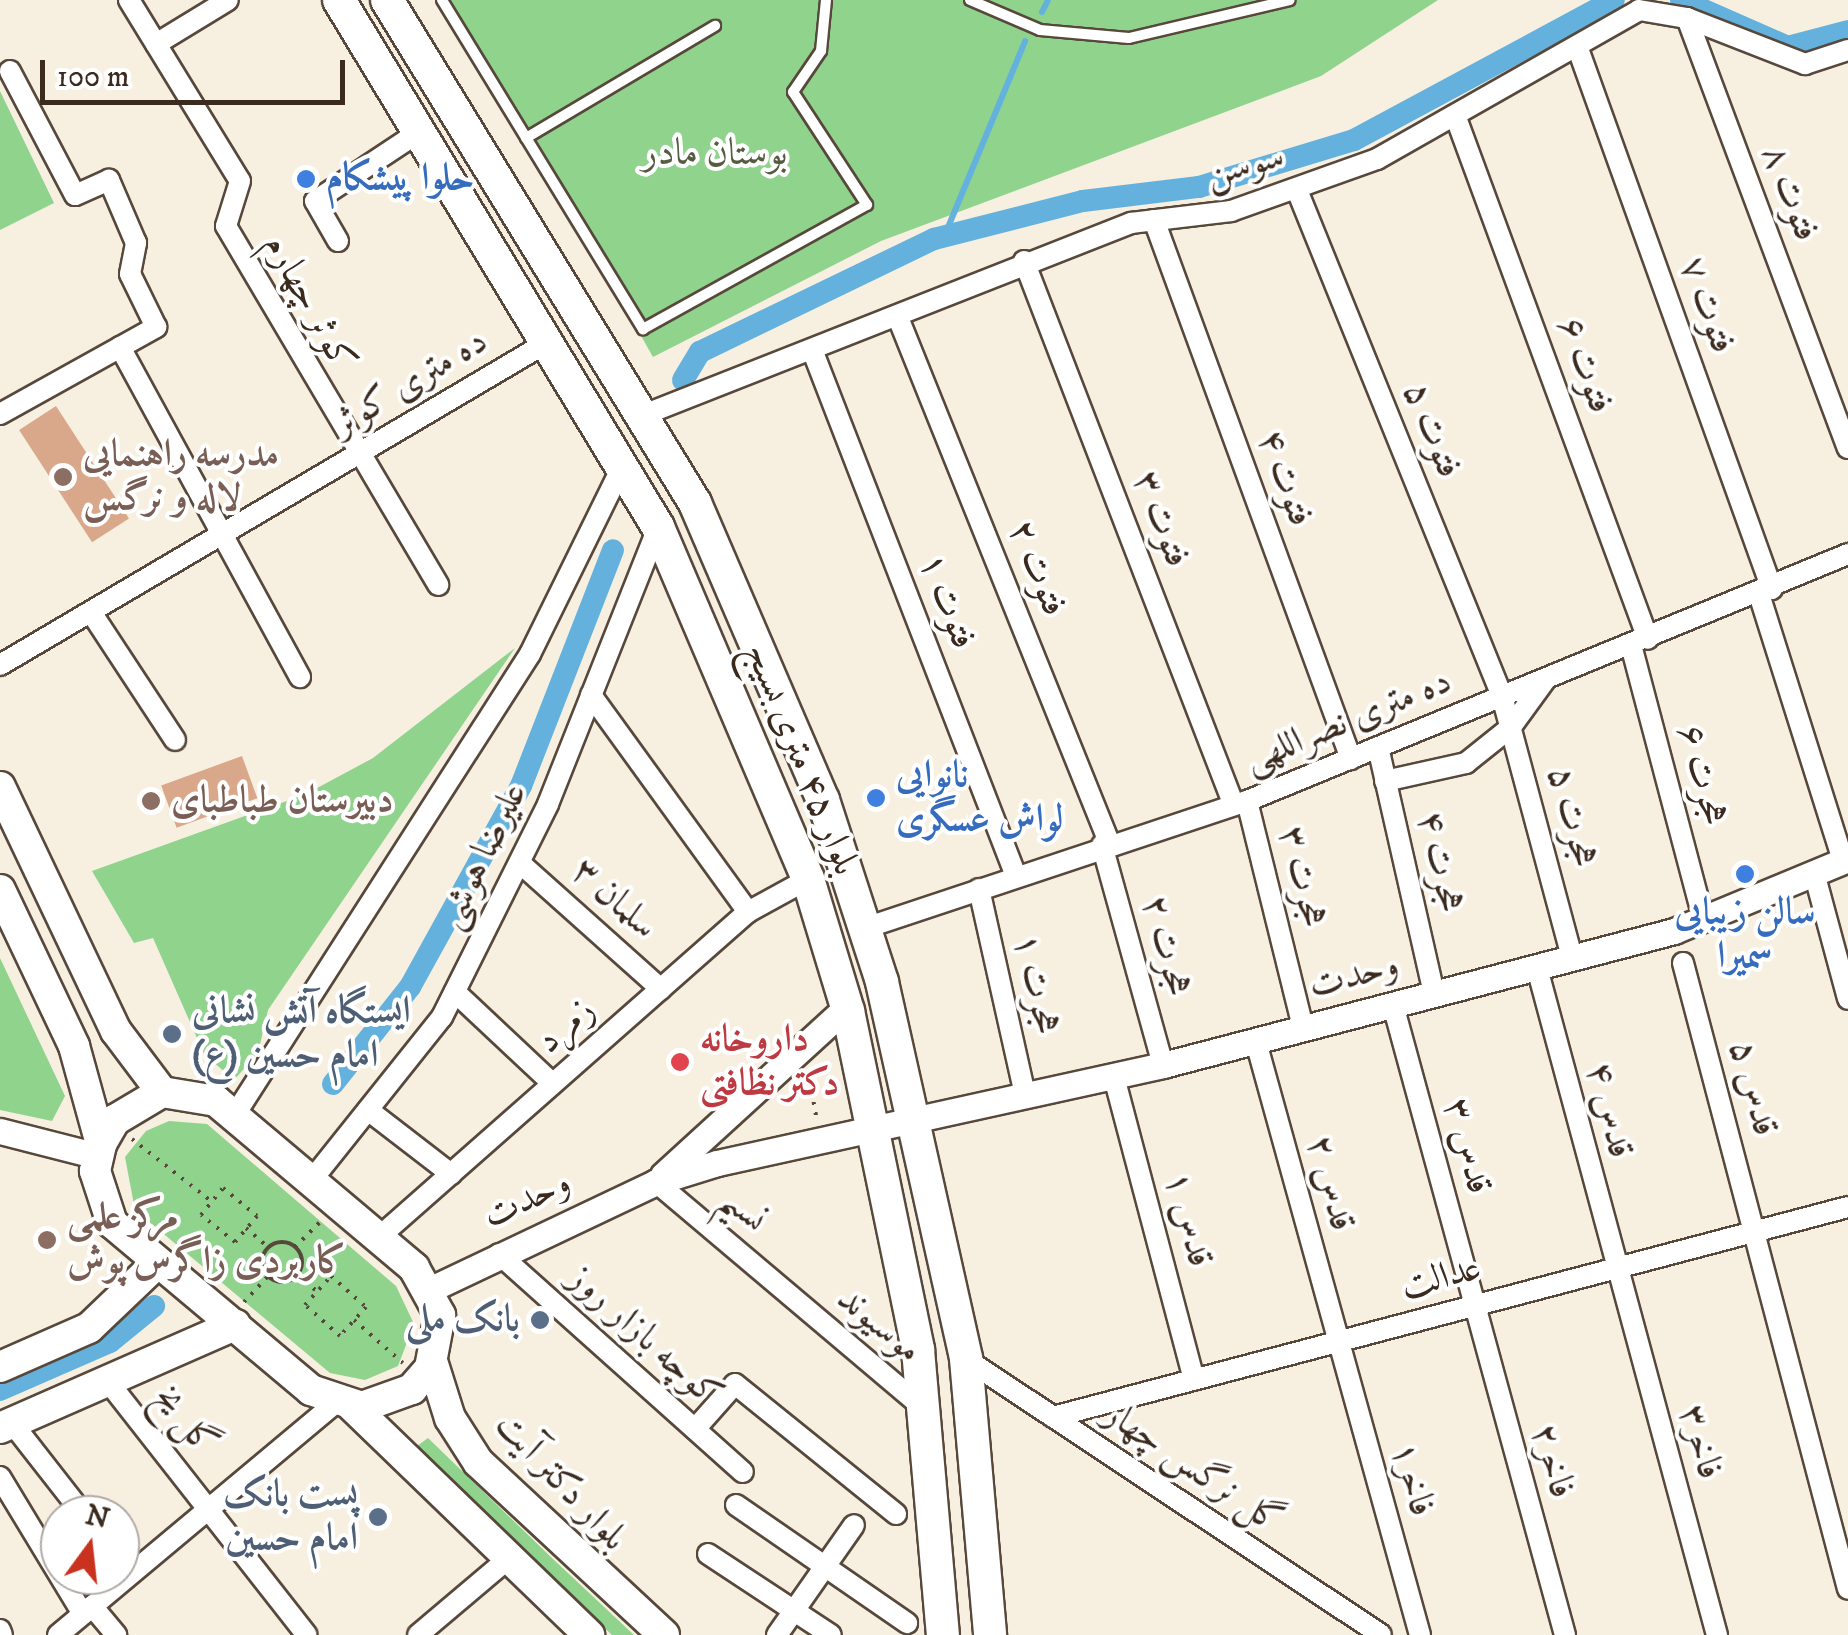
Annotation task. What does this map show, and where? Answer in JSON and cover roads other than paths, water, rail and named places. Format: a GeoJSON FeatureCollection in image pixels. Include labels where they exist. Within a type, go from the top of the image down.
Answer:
{"type":"FeatureCollection","features":[{"type":"Feature","properties":{"kind":"main road","name":"بلوار ۴۵ متری بسیج"},"geometry":{"type":"LineString","coordinates":[[339,0],[658,527],[808,879],[847,1007],[928,1412],[943,1635]]}},
{"type":"Feature","properties":{"kind":"main road","name":"بلوار ۴۵ متری بسیج"},"geometry":{"type":"LineString","coordinates":[[387,0],[714,540],[823,800],[865,928],[914,1121],[966,1359],[990,1635]]}},
{"type":"Feature","properties":{"kind":"main road"},"geometry":{"type":"LineString","coordinates":[[0,786],[116,1031],[162,1092]]}},
{"type":"Feature","properties":{"kind":"main road"},"geometry":{"type":"LineString","coordinates":[[783,813],[823,800]]}},
{"type":"Feature","properties":{"kind":"main road"},"geometry":{"type":"LineString","coordinates":[[0,890],[74,1046],[104,1141],[99,1198],[112,1223],[231,1322],[343,1405],[589,1635]]}},
{"type":"Feature","properties":{"kind":"main road"},"geometry":{"type":"LineString","coordinates":[[104,1141],[162,1092],[190,1092],[234,1116],[378,1238],[431,1290],[440,1315],[426,1370],[388,1402],[343,1405]]}},
{"type":"Feature","properties":{"kind":"main road"},"geometry":{"type":"LineString","coordinates":[[0,1367],[89,1328],[158,1262]]}},
{"type":"Feature","properties":{"kind":"main road"},"geometry":{"type":"LineString","coordinates":[[6,1426],[231,1322]]}},
{"type":"Feature","properties":{"kind":"main road","name":"بلوار دکتر آیت"},"geometry":{"type":"LineString","coordinates":[[426,1370],[478,1462],[664,1635]]}},
{"type":"Feature","properties":{"kind":"street"},"geometry":{"type":"LineString","coordinates":[[129,0],[156,44],[228,0]]}},
{"type":"Feature","properties":{"kind":"street","name":"سوسن"},"geometry":{"type":"LineString","coordinates":[[641,416],[899,320],[1024,261],[1154,220],[1297,190],[1455,115],[1640,10],[1687,18],[1805,64],[1848,50]]}},
{"type":"Feature","properties":{"kind":"street","name":"فتوت ۸"},"geometry":{"type":"LineString","coordinates":[[1687,18],[1848,448]]}},
{"type":"Feature","properties":{"kind":"street","name":"کوثر چهارم"},"geometry":{"type":"LineString","coordinates":[[156,44],[240,180],[226,226],[355,456],[438,585]]}},
{"type":"Feature","properties":{"kind":"street","name":"فتوت ۷"},"geometry":{"type":"LineString","coordinates":[[1577,46],[1765,591],[1846,864]]}},
{"type":"Feature","properties":{"kind":"street"},"geometry":{"type":"LineString","coordinates":[[0,414],[156,326],[130,274],[136,243],[108,180],[75,195],[10,71]]}},
{"type":"Feature","properties":{"kind":"street","name":"فتوت ۶"},"geometry":{"type":"LineString","coordinates":[[1455,115],[1640,642]]}},
{"type":"Feature","properties":{"kind":"street"},"geometry":{"type":"LineString","coordinates":[[338,241],[316,200],[419,132]]}},
{"type":"Feature","properties":{"kind":"street","name":"فتوت ۵"},"geometry":{"type":"LineString","coordinates":[[1297,190],[1502,696]]}},
{"type":"Feature","properties":{"kind":"street","name":"فتوت ۴"},"geometry":{"type":"LineString","coordinates":[[1154,220],[1351,759]]}},
{"type":"Feature","properties":{"kind":"street","name":"فتوت ۳"},"geometry":{"type":"LineString","coordinates":[[1024,261],[1240,802]]}},
{"type":"Feature","properties":{"kind":"street","name":"فتوت ۲"},"geometry":{"type":"LineString","coordinates":[[899,320],[1106,843]]}},
{"type":"Feature","properties":{"kind":"street","name":"ده متری کوثر"},"geometry":{"type":"LineString","coordinates":[[0,665],[546,342]]}},
{"type":"Feature","properties":{"kind":"street"},"geometry":{"type":"LineString","coordinates":[[120,347],[300,677]]}},
{"type":"Feature","properties":{"kind":"street","name":"فتوت ۱"},"geometry":{"type":"LineString","coordinates":[[813,352],[1016,876]]}},
{"type":"Feature","properties":{"kind":"street"},"geometry":{"type":"LineString","coordinates":[[234,1116],[530,654],[622,468]]}},
{"type":"Feature","properties":{"kind":"street","name":"علیرضا هوشی"},"geometry":{"type":"LineString","coordinates":[[311,1180],[455,992],[520,862],[658,527]]}},
{"type":"Feature","properties":{"kind":"street","name":"ده متری نصراللهی"},"geometry":{"type":"LineString","coordinates":[[865,928],[1106,843],[1240,802],[1848,554]]}},
{"type":"Feature","properties":{"kind":"street"},"geometry":{"type":"LineString","coordinates":[[91,612],[175,740]]}},
{"type":"Feature","properties":{"kind":"street","name":"هجرت ۶"},"geometry":{"type":"LineString","coordinates":[[1640,642],[1704,922]]}},
{"type":"Feature","properties":{"kind":"street"},"geometry":{"type":"LineString","coordinates":[[1386,780],[1466,763],[1511,727],[1546,678]]}},
{"type":"Feature","properties":{"kind":"street"},"geometry":{"type":"LineString","coordinates":[[591,695],[748,912]]}},
{"type":"Feature","properties":{"kind":"street","name":"هجرت ۵"},"geometry":{"type":"LineString","coordinates":[[1502,696],[1572,958]]}},
{"type":"Feature","properties":{"kind":"street","name":"هجرت ۴"},"geometry":{"type":"LineString","coordinates":[[1378,747],[1434,993]]}},
{"type":"Feature","properties":{"kind":"street","name":"هجرت ۳"},"geometry":{"type":"LineString","coordinates":[[1240,802],[1303,1028]]}},
{"type":"Feature","properties":{"kind":"street","name":"هجرت ۲"},"geometry":{"type":"LineString","coordinates":[[1106,843],[1163,1065]]}},
{"type":"Feature","properties":{"kind":"street","name":"سلمان ۳"},"geometry":{"type":"LineString","coordinates":[[520,862],[661,988]]}},
{"type":"Feature","properties":{"kind":"street","name":"وحدت"},"geometry":{"type":"LineString","coordinates":[[431,1290],[499,1254],[656,1182],[820,1137],[914,1121],[1163,1065],[1537,968],[1704,922],[1846,864]]}},
{"type":"Feature","properties":{"kind":"street","name":"زمرد"},"geometry":{"type":"LineString","coordinates":[[378,1238],[748,912],[808,879]]}},
{"type":"Feature","properties":{"kind":"street"},"geometry":{"type":"LineString","coordinates":[[1812,880],[1848,1000]]}},
{"type":"Feature","properties":{"kind":"street","name":"هجرت ۱"},"geometry":{"type":"LineString","coordinates":[[979,888],[1024,1095]]}},
{"type":"Feature","properties":{"kind":"street","name":"قدس ۵"},"geometry":{"type":"LineString","coordinates":[[1682,963],[1848,1590]]}},
{"type":"Feature","properties":{"kind":"street","name":"قدس ۴"},"geometry":{"type":"LineString","coordinates":[[1537,968],[1614,1269]]}},
{"type":"Feature","properties":{"kind":"street"},"geometry":{"type":"LineString","coordinates":[[455,992],[553,1084]]}},
{"type":"Feature","properties":{"kind":"street","name":"قدس ۳"},"geometry":{"type":"LineString","coordinates":[[1393,1004],[1472,1306]]}},
{"type":"Feature","properties":{"kind":"street","name":"وحدت"},"geometry":{"type":"LineString","coordinates":[[656,1182],[847,1007]]}},
{"type":"Feature","properties":{"kind":"street","name":"قدس ۲"},"geometry":{"type":"LineString","coordinates":[[1256,1042],[1337,1342]]}},
{"type":"Feature","properties":{"kind":"street","name":"قدس ۱"},"geometry":{"type":"LineString","coordinates":[[1114,1076],[1194,1380]]}},
{"type":"Feature","properties":{"kind":"street"},"geometry":{"type":"LineString","coordinates":[[368,1110],[450,1174]]}},
{"type":"Feature","properties":{"kind":"street"},"geometry":{"type":"LineString","coordinates":[[0,1131],[104,1141]]}},
{"type":"Feature","properties":{"kind":"street","name":"نسیم"},"geometry":{"type":"LineString","coordinates":[[656,1182],[785,1291]]}},
{"type":"Feature","properties":{"kind":"street","name":"عدالت"},"geometry":{"type":"LineString","coordinates":[[1053,1417],[1848,1207]]}},
{"type":"Feature","properties":{"kind":"street","name":"کوچه بازار روز"},"geometry":{"type":"LineString","coordinates":[[499,1254],[744,1472]]}},
{"type":"Feature","properties":{"kind":"street","name":"فاخر۳"},"geometry":{"type":"LineString","coordinates":[[1614,1269],[1717,1635]]}},
{"type":"Feature","properties":{"kind":"street","name":"موسیوند"},"geometry":{"type":"LineString","coordinates":[[785,1291],[928,1412]]}},
{"type":"Feature","properties":{"kind":"street","name":"فاخر۲"},"geometry":{"type":"LineString","coordinates":[[1472,1306],[1565,1635]]}},
{"type":"Feature","properties":{"kind":"street","name":"فاخر۱"},"geometry":{"type":"LineString","coordinates":[[1337,1342],[1420,1635]]}},
{"type":"Feature","properties":{"kind":"street","name":"گل نرگس چهار"},"geometry":{"type":"LineString","coordinates":[[966,1359],[1381,1635]]}},
{"type":"Feature","properties":{"kind":"street","name":"گل یخ"},"geometry":{"type":"LineString","coordinates":[[106,1379],[307,1635]]}},
{"type":"Feature","properties":{"kind":"street"},"geometry":{"type":"LineString","coordinates":[[695,1429],[735,1384],[896,1514]]}},
{"type":"Feature","properties":{"kind":"street"},"geometry":{"type":"LineString","coordinates":[[140,1557],[343,1405]]}},
{"type":"Feature","properties":{"kind":"street"},"geometry":{"type":"LineString","coordinates":[[6,1426],[66,1495]]}},
{"type":"Feature","properties":{"kind":"street"},"geometry":{"type":"LineString","coordinates":[[0,1477],[88,1610],[116,1635]]}},
{"type":"Feature","properties":{"kind":"street"},"geometry":{"type":"LineString","coordinates":[[736,1505],[906,1624]]}},
{"type":"Feature","properties":{"kind":"street"},"geometry":{"type":"LineString","coordinates":[[777,1635],[854,1524]]}},
{"type":"Feature","properties":{"kind":"street"},"geometry":{"type":"LineString","coordinates":[[708,1554],[832,1635]]}},
{"type":"Feature","properties":{"kind":"street"},"geometry":{"type":"LineString","coordinates":[[418,1635],[508,1558]]}},
{"type":"Feature","properties":{"kind":"street"},"geometry":{"type":"LineString","coordinates":[[58,1635],[101,1595]]}},
{"type":"Feature","properties":{"kind":"lane"},"geometry":{"type":"LineString","coordinates":[[442,0],[643,329],[867,204],[793,92],[821,51],[826,0]]}},
{"type":"Feature","properties":{"kind":"lane"},"geometry":{"type":"LineString","coordinates":[[970,0],[1040,30],[1129,38],[1290,0]]}},
{"type":"Feature","properties":{"kind":"lane"},"geometry":{"type":"LineString","coordinates":[[526,138],[715,26]]}},
{"type":"Feature","properties":{"kind":"waterway"},"geometry":{"type":"LineString","coordinates":[[1042,12],[1048,0]]}},
{"type":"Feature","properties":{"kind":"waterway"},"geometry":{"type":"LineString","coordinates":[[683,380],[700,352],[934,239],[1083,201],[1199,187],[1354,140],[1614,0]]}},
{"type":"Feature","properties":{"kind":"waterway"},"geometry":{"type":"LineString","coordinates":[[1681,0],[1788,47],[1848,31]]}},
{"type":"Feature","properties":{"kind":"waterway"},"geometry":{"type":"LineString","coordinates":[[944,237],[1025,41]]}},
{"type":"Feature","properties":{"kind":"waterway"},"geometry":{"type":"LineString","coordinates":[[333,1084],[410,987],[521,786],[613,550]]}},
{"type":"Feature","properties":{"kind":"waterway"},"geometry":{"type":"LineString","coordinates":[[0,1390],[110,1342],[154,1306]]}},
{"type":"Feature","properties":{"kind":"place","name":"حلوا پیشکام"},"geometry":{"type":"Point","coordinates":[306,179]}},
{"type":"Feature","properties":{"kind":"place","name":"مدرسه راهنمایی لاله و نرگس"},"geometry":{"type":"Point","coordinates":[63,477]}},
{"type":"Feature","properties":{"kind":"place","name":"نانوایی لواش عسگری"},"geometry":{"type":"Point","coordinates":[876,798]}},
{"type":"Feature","properties":{"kind":"place","name":"دبیرستان طباطبای"},"geometry":{"type":"Point","coordinates":[151,801]}},
{"type":"Feature","properties":{"kind":"place","name":"سالن زیبایی سمیرا"},"geometry":{"type":"Point","coordinates":[1745,874]}},
{"type":"Feature","properties":{"kind":"place","name":"ایستگاه آتش نشانی امام حسین (ع)"},"geometry":{"type":"Point","coordinates":[172,1034]}},
{"type":"Feature","properties":{"kind":"place","name":"داروخانه دکتر نظافتی"},"geometry":{"type":"Point","coordinates":[680,1062]}},
{"type":"Feature","properties":{"kind":"place","name":"مرکز علمی کاربردی زاگرس پوش"},"geometry":{"type":"Point","coordinates":[47,1240]}},
{"type":"Feature","properties":{"kind":"place","name":"بانک ملی"},"geometry":{"type":"Point","coordinates":[540,1320]}},
{"type":"Feature","properties":{"kind":"place","name":"پست بانک امام حسین"},"geometry":{"type":"Point","coordinates":[378,1517]}},
{"type":"Feature","properties":{"kind":"park label","name":"بوستان مادر"},"geometry":{"type":"Point","coordinates":[715,154]}}]}
